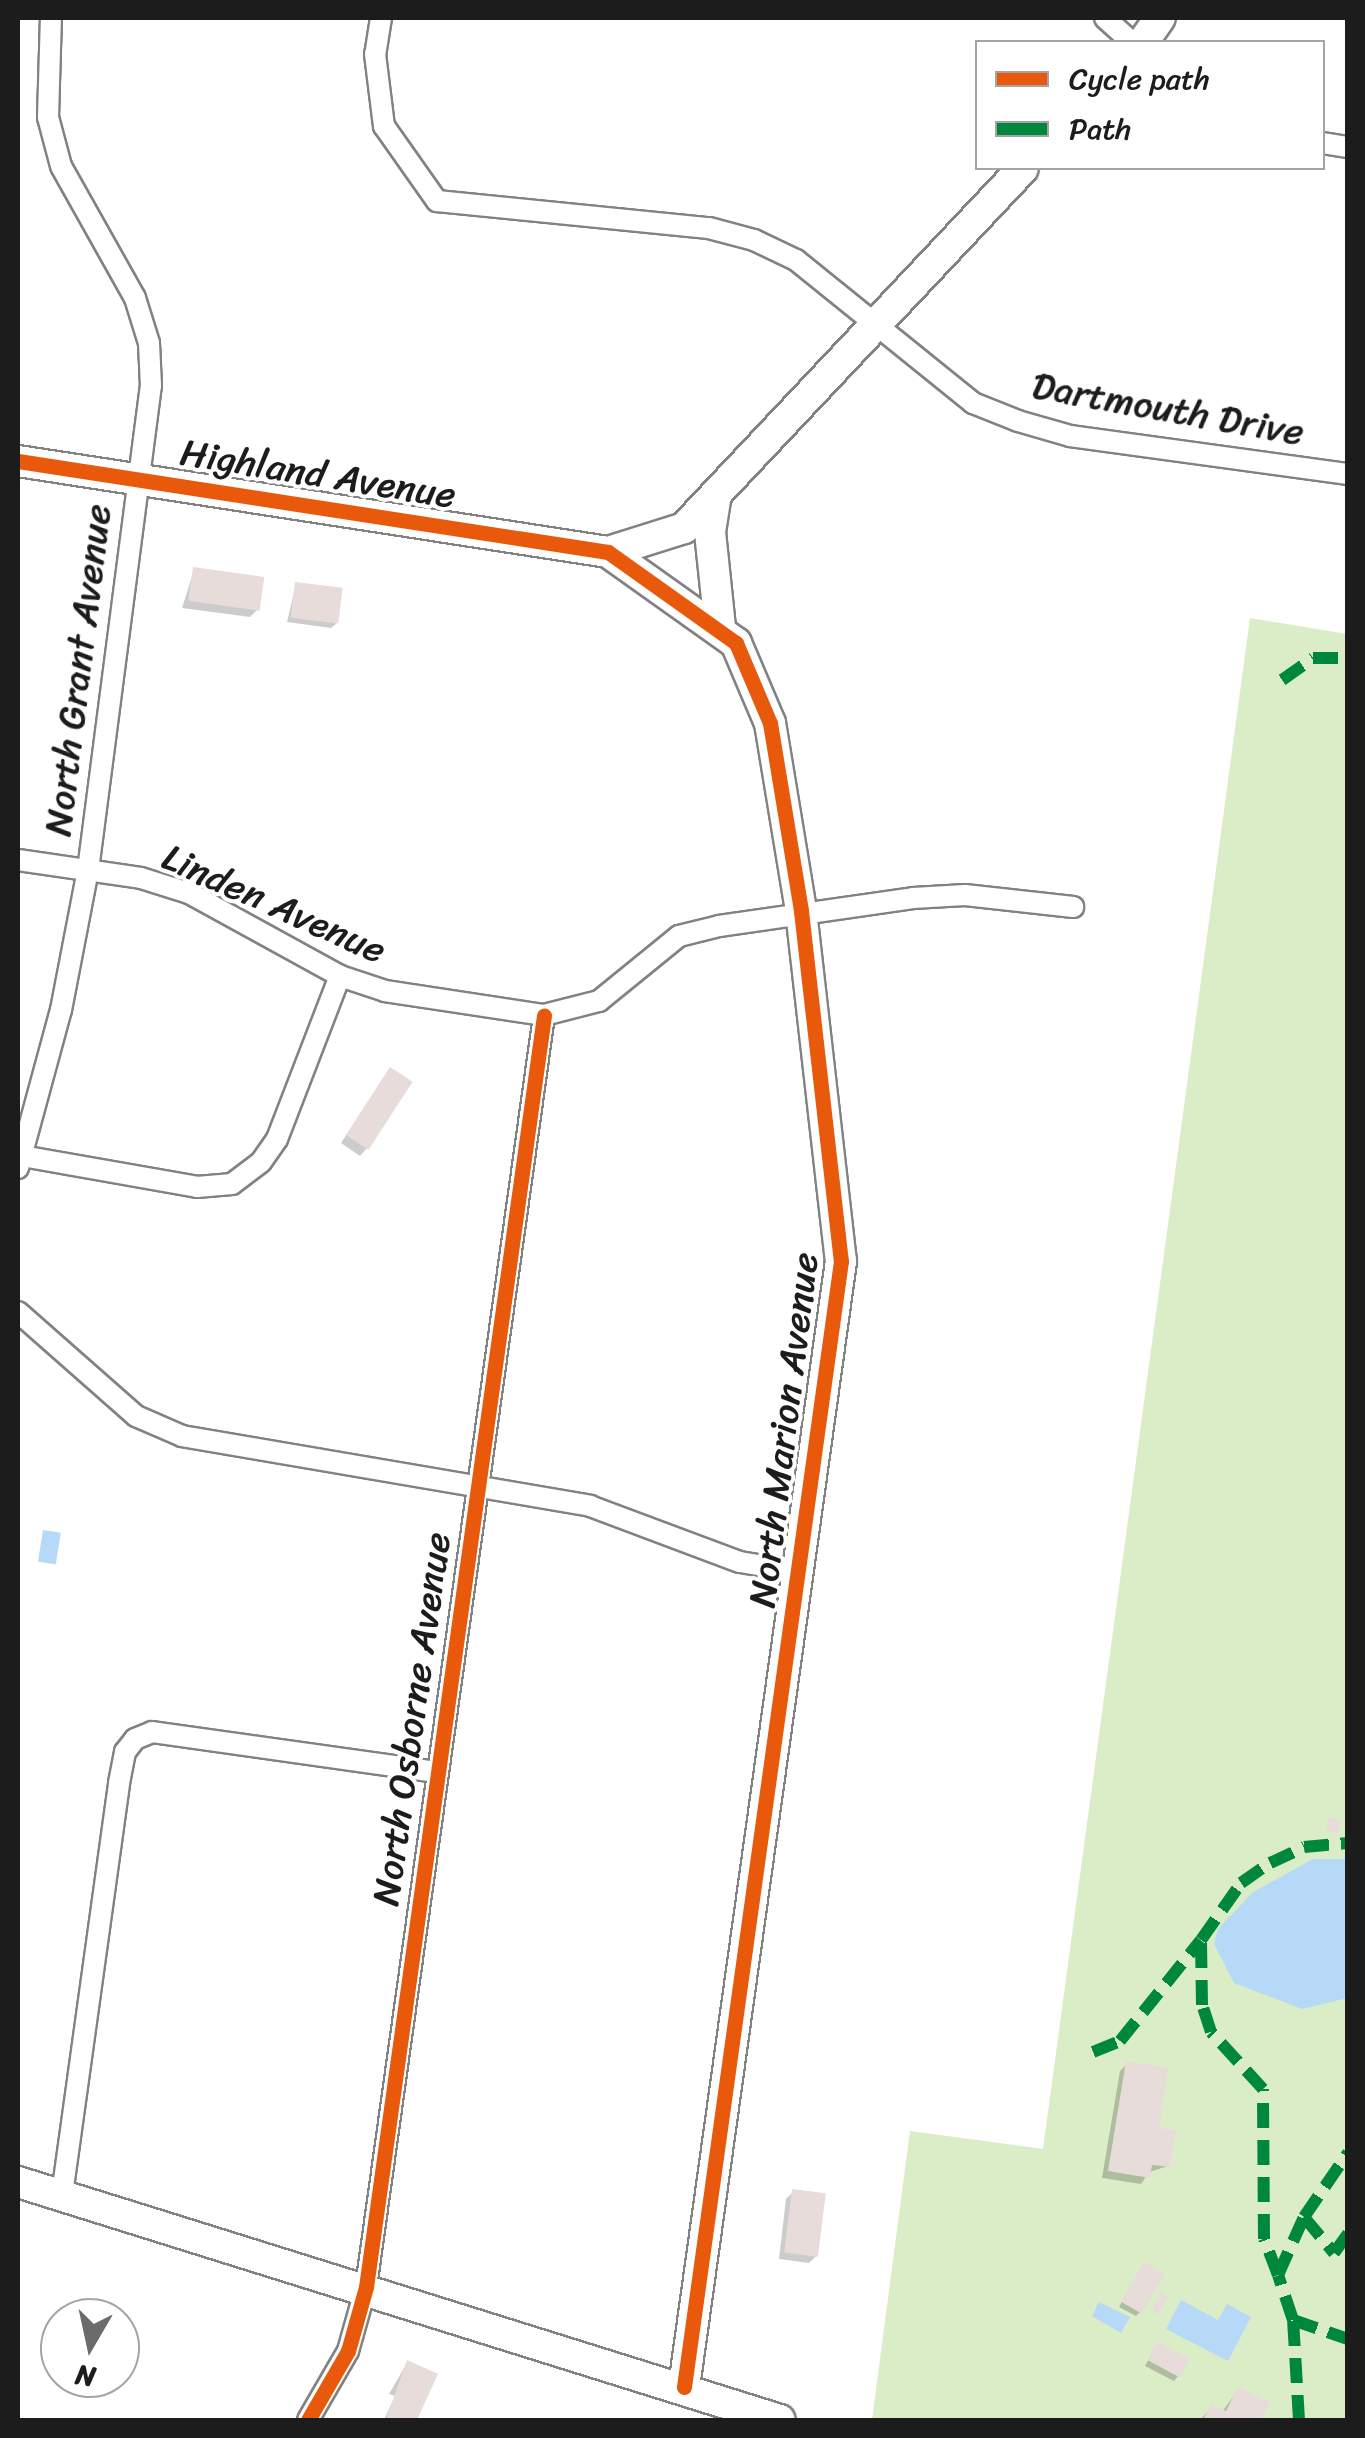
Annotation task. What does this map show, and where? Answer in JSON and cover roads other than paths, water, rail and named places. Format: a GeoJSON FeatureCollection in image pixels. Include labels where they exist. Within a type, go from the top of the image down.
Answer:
{"type":"FeatureCollection","features":[{"type":"Feature","properties":{"kind":"street","name":"North Grant Avenue"},"geometry":{"type":"LineString","coordinates":[[20,1162],[61,1010],[88,870],[151,386],[149,343],[135,298],[61,166],[48,117],[51,18]]}},
{"type":"Feature","properties":{"kind":"street","name":"Dartmouth Drive"},"geometry":{"type":"LineString","coordinates":[[381,18],[375,54],[384,126],[436,201],[739,236],[796,260],[972,403],[1018,421],[1070,436],[1348,474]]}},
{"type":"Feature","properties":{"kind":"street"},"geometry":{"type":"LineString","coordinates":[[1106,18],[1130,40]]}},
{"type":"Feature","properties":{"kind":"street"},"geometry":{"type":"LineString","coordinates":[[1144,40],[1160,18]]}},
{"type":"Feature","properties":{"kind":"street"},"geometry":{"type":"LineString","coordinates":[[608,552],[684,528],[874,322],[1022,170]]}},
{"type":"Feature","properties":{"kind":"street","name":"Highland Avenue"},"geometry":{"type":"LineString","coordinates":[[18,462],[608,552]]}},
{"type":"Feature","properties":{"kind":"street"},"geometry":{"type":"LineString","coordinates":[[716,494],[710,532],[720,627]]}},
{"type":"Feature","properties":{"kind":"street","name":"North Marion Avenue"},"geometry":{"type":"LineString","coordinates":[[608,552],[720,627],[754,677],[770,723],[800,911],[841,1260],[684,2387]]}},
{"type":"Feature","properties":{"kind":"street","name":"Linden Avenue"},"geometry":{"type":"LineString","coordinates":[[18,860],[88,870],[189,893],[340,976],[384,990],[544,1015],[599,1001],[678,936],[800,911],[964,895],[1072,907]]}},
{"type":"Feature","properties":{"kind":"street"},"geometry":{"type":"LineString","coordinates":[[20,1162],[197,1186],[232,1184],[261,1162],[277,1139],[340,976]]}},
{"type":"Feature","properties":{"kind":"street","name":"North Osborne Avenue"},"geometry":{"type":"LineString","coordinates":[[308,2420],[348,2351],[366,2287],[544,1015]]}},
{"type":"Feature","properties":{"kind":"street"},"geometry":{"type":"LineString","coordinates":[[18,1312],[136,1416],[182,1436],[590,1506],[740,1562],[800,1572]]}},
{"type":"Feature","properties":{"kind":"street"},"geometry":{"type":"LineString","coordinates":[[62,2195],[125,1752],[152,1732],[437,1772]]}},
{"type":"Feature","properties":{"kind":"street"},"geometry":{"type":"LineString","coordinates":[[18,2182],[366,2287],[780,2420]]}},
{"type":"Feature","properties":{"kind":"water"},"geometry":{"type":"Polygon","coordinates":[[[43,1530],[61,1533],[56,1564],[38,1562],[43,1530]]]}},
{"type":"Feature","properties":{"kind":"water"},"geometry":{"type":"Polygon","coordinates":[[[1313,1859],[1347,1859],[1347,1998],[1302,2009],[1234,1983],[1214,1944],[1218,1929],[1253,1892],[1313,1859]]]}},
{"type":"Feature","properties":{"kind":"water"},"geometry":{"type":"Polygon","coordinates":[[[1181,2300],[1218,2320],[1227,2304],[1251,2317],[1228,2361],[1166,2329],[1181,2300]]]}},
{"type":"Feature","properties":{"kind":"water"},"geometry":{"type":"Polygon","coordinates":[[[1099,2302],[1130,2317],[1121,2333],[1092,2316],[1099,2302]]]}}]}
